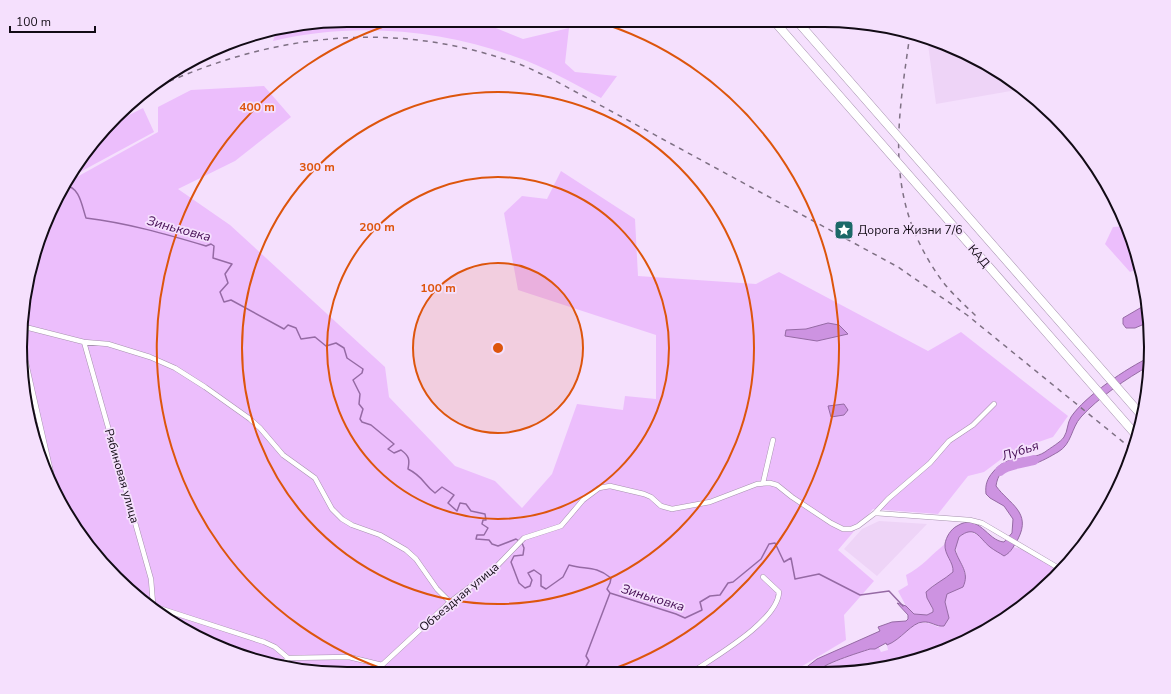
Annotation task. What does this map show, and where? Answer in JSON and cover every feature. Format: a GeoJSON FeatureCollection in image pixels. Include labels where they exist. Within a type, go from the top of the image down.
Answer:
{"type":"FeatureCollection","features":[{"type":"Feature","properties":{"kind":"highway","name":"КАД"},"geometry":{"type":"LineString","coordinates":[[779,27],[1133,431]]}},
{"type":"Feature","properties":{"kind":"highway","name":"КАД"},"geometry":{"type":"LineString","coordinates":[[802,27],[1138,411]]}},
{"type":"Feature","properties":{"kind":"street"},"geometry":{"type":"LineString","coordinates":[[28,328],[84,342],[108,344],[150,357],[175,368],[205,387],[260,428],[283,455],[315,478],[332,509],[342,519],[352,525],[380,534],[406,550],[416,559],[437,590],[450,602]]}},
{"type":"Feature","properties":{"kind":"street","name":"Рябиновая улица"},"geometry":{"type":"LineString","coordinates":[[84,342],[151,579],[153,602]]}},
{"type":"Feature","properties":{"kind":"street"},"geometry":{"type":"LineString","coordinates":[[29,374],[49,464]]}},
{"type":"Feature","properties":{"kind":"street"},"geometry":{"type":"LineString","coordinates":[[773,440],[763,483],[777,485],[798,502],[843,528],[851,529],[858,526],[875,513],[888,499],[917,475],[949,442],[973,425],[994,404]]}},
{"type":"Feature","properties":{"kind":"street","name":"Объездная улица"},"geometry":{"type":"LineString","coordinates":[[288,658],[349,657],[382,665],[450,602],[495,568],[524,538],[561,526],[583,500],[599,488],[610,486],[644,494],[651,497],[661,506],[672,509],[710,502],[749,486],[763,483]]}},
{"type":"Feature","properties":{"kind":"street"},"geometry":{"type":"LineString","coordinates":[[875,513],[970,520],[982,523],[1056,567]]}},
{"type":"Feature","properties":{"kind":"street"},"geometry":{"type":"LineString","coordinates":[[700,667],[755,628],[773,611],[779,592],[763,577]]}},
{"type":"Feature","properties":{"kind":"street","name":"Рябиновая улица"},"geometry":{"type":"LineString","coordinates":[[164,610],[264,642],[275,647],[288,658]]}},
{"type":"Feature","properties":{"kind":"street"},"geometry":{"type":"LineString","coordinates":[[285,661],[288,658]]}},
{"type":"Feature","properties":{"kind":"shaded area"},"geometry":{"type":"Polygon","coordinates":[[[347,27],[493,27],[523,39],[569,28],[565,63],[575,72],[617,76],[601,98],[558,75],[524,60],[484,47],[425,34],[363,30],[303,35],[273,41],[275,35],[285,33],[347,27]]]}},
{"type":"Feature","properties":{"kind":"shaded area"},"geometry":{"type":"Polygon","coordinates":[[[928,44],[966,60],[1015,90],[936,104],[928,44]]]}},
{"type":"Feature","properties":{"kind":"shaded area"},"geometry":{"type":"Polygon","coordinates":[[[264,86],[291,117],[235,161],[178,189],[230,225],[385,367],[389,397],[455,466],[495,481],[522,508],[552,474],[577,404],[623,410],[625,396],[656,399],[656,335],[518,290],[504,213],[522,196],[547,199],[561,171],[635,219],[638,276],[756,284],[779,272],[928,351],[961,332],[1068,416],[1053,437],[1012,451],[984,472],[968,476],[938,514],[873,509],[838,550],[874,581],[844,615],[846,640],[801,667],[347,667],[285,661],[244,650],[225,643],[187,624],[152,601],[136,588],[106,558],[93,542],[70,507],[51,469],[38,430],[33,409],[28,368],[28,326],[33,285],[44,244],[51,225],[70,187],[76,178],[158,132],[158,107],[191,90],[264,86]]]}},
{"type":"Feature","properties":{"kind":"shaded area"},"geometry":{"type":"Polygon","coordinates":[[[143,108],[154,132],[79,173],[106,136],[125,117],[143,108]]]}},
{"type":"Feature","properties":{"kind":"shaded area"},"geometry":{"type":"Polygon","coordinates":[[[1121,226],[1134,270],[1130,272],[1105,244],[1113,227],[1121,226]]]}},
{"type":"Feature","properties":{"kind":"shaded area"},"geometry":{"type":"Polygon","coordinates":[[[1141,307],[1143,325],[1135,328],[1126,328],[1123,324],[1123,318],[1141,307]]]}},
{"type":"Feature","properties":{"kind":"shaded area"},"geometry":{"type":"Polygon","coordinates":[[[828,323],[839,325],[848,334],[817,341],[785,336],[786,330],[806,329],[828,323]]]}},
{"type":"Feature","properties":{"kind":"shaded area"},"geometry":{"type":"Polygon","coordinates":[[[1143,361],[1143,369],[1113,389],[1081,417],[1063,449],[1039,462],[1015,466],[1005,470],[1001,474],[996,486],[1021,515],[1022,530],[1012,548],[1004,556],[990,547],[980,536],[973,532],[964,533],[959,537],[955,550],[964,568],[965,582],[963,587],[947,594],[945,602],[949,618],[944,626],[938,626],[929,622],[919,623],[910,628],[892,643],[887,645],[886,643],[875,649],[870,649],[840,659],[825,666],[807,667],[817,659],[880,631],[878,627],[892,622],[906,621],[908,619],[908,615],[897,603],[906,606],[914,614],[927,615],[933,612],[926,592],[953,572],[952,565],[946,552],[945,544],[953,529],[957,526],[971,522],[982,528],[993,537],[1004,542],[1012,533],[1013,519],[1004,506],[986,494],[987,482],[993,472],[1005,462],[1038,455],[1058,443],[1065,435],[1071,417],[1086,400],[1107,383],[1143,361]]]}},
{"type":"Feature","properties":{"kind":"shaded area"},"geometry":{"type":"Polygon","coordinates":[[[844,404],[848,410],[844,415],[831,417],[828,406],[844,404]]]}},
{"type":"Feature","properties":{"kind":"shaded area"},"geometry":{"type":"Polygon","coordinates":[[[879,521],[927,524],[877,576],[844,549],[862,529],[879,521]]]}},
{"type":"Feature","properties":{"kind":"shaded area"},"geometry":{"type":"Polygon","coordinates":[[[969,531],[979,536],[995,551],[1012,550],[1013,547],[1025,550],[1055,568],[1035,588],[1002,613],[966,634],[946,643],[907,656],[886,661],[824,667],[849,656],[870,649],[875,649],[878,646],[881,652],[888,650],[887,645],[916,624],[929,623],[938,627],[949,618],[945,602],[947,594],[954,590],[966,574],[956,550],[958,539],[969,531]]]}},
{"type":"Feature","properties":{"kind":"shaded area"},"geometry":{"type":"Polygon","coordinates":[[[945,544],[953,572],[933,585],[931,605],[933,612],[927,615],[914,614],[906,606],[898,591],[908,585],[906,575],[922,565],[945,544]]]}},
{"type":"Feature","properties":{"kind":"waterway","name":"Зиньковка"},"geometry":{"type":"LineString","coordinates":[[70,187],[74,189],[80,198],[86,218],[131,226],[206,246],[211,244],[214,246],[213,258],[232,264],[225,274],[228,283],[220,292],[224,302],[231,300],[284,329],[288,325],[296,328],[301,339],[315,337],[326,346],[336,343],[344,348],[347,358],[363,369],[362,373],[353,380],[360,394],[359,404],[363,409],[360,419],[362,422],[371,425],[394,444],[388,449],[394,453],[401,450],[406,454],[409,460],[408,469],[417,475],[435,493],[442,487],[454,495],[448,503],[457,511],[460,503],[466,504],[471,511],[485,514],[486,520],[483,520],[482,524],[488,528],[484,535],[477,535],[476,539],[489,540],[492,544],[498,546],[516,539],[519,541]]}},
{"type":"Feature","properties":{"kind":"waterway","name":"Лубья"},"geometry":{"type":"LineString","coordinates":[[1000,471],[1011,465],[1034,460]]}},
{"type":"Feature","properties":{"kind":"waterway","name":"Зиньковка"},"geometry":{"type":"LineString","coordinates":[[522,543],[524,548],[523,555],[514,556],[511,562],[519,583],[525,588],[530,586],[532,580],[528,573],[534,570],[541,575],[541,586],[546,589],[563,577],[569,565],[590,568],[600,571],[611,578],[607,589],[610,593],[685,618],[702,610],[700,602],[710,596],[720,595],[728,583],[733,582],[761,559],[769,544],[775,543],[784,562],[791,558],[795,579],[819,574],[860,595],[889,591],[903,606]]}},
{"type":"Feature","properties":{"kind":"waterway"},"geometry":{"type":"LineString","coordinates":[[586,667],[589,661],[586,656],[610,593]]}},
{"type":"Feature","properties":{"kind":"railway"},"geometry":{"type":"LineString","coordinates":[[165,84],[187,74],[232,58],[277,47],[323,40],[369,37],[416,40],[463,48],[516,63],[552,79],[898,267],[967,315],[1128,446]]}},
{"type":"Feature","properties":{"kind":"railway"},"geometry":{"type":"LineString","coordinates":[[909,39],[901,100],[899,132],[899,162],[903,192],[911,222],[924,252],[947,287],[979,319]]}},
{"type":"Feature","properties":{"kind":"place","name":"Дорога Жизни 7/6"},"geometry":{"type":"Point","coordinates":[844,230]}}]}
